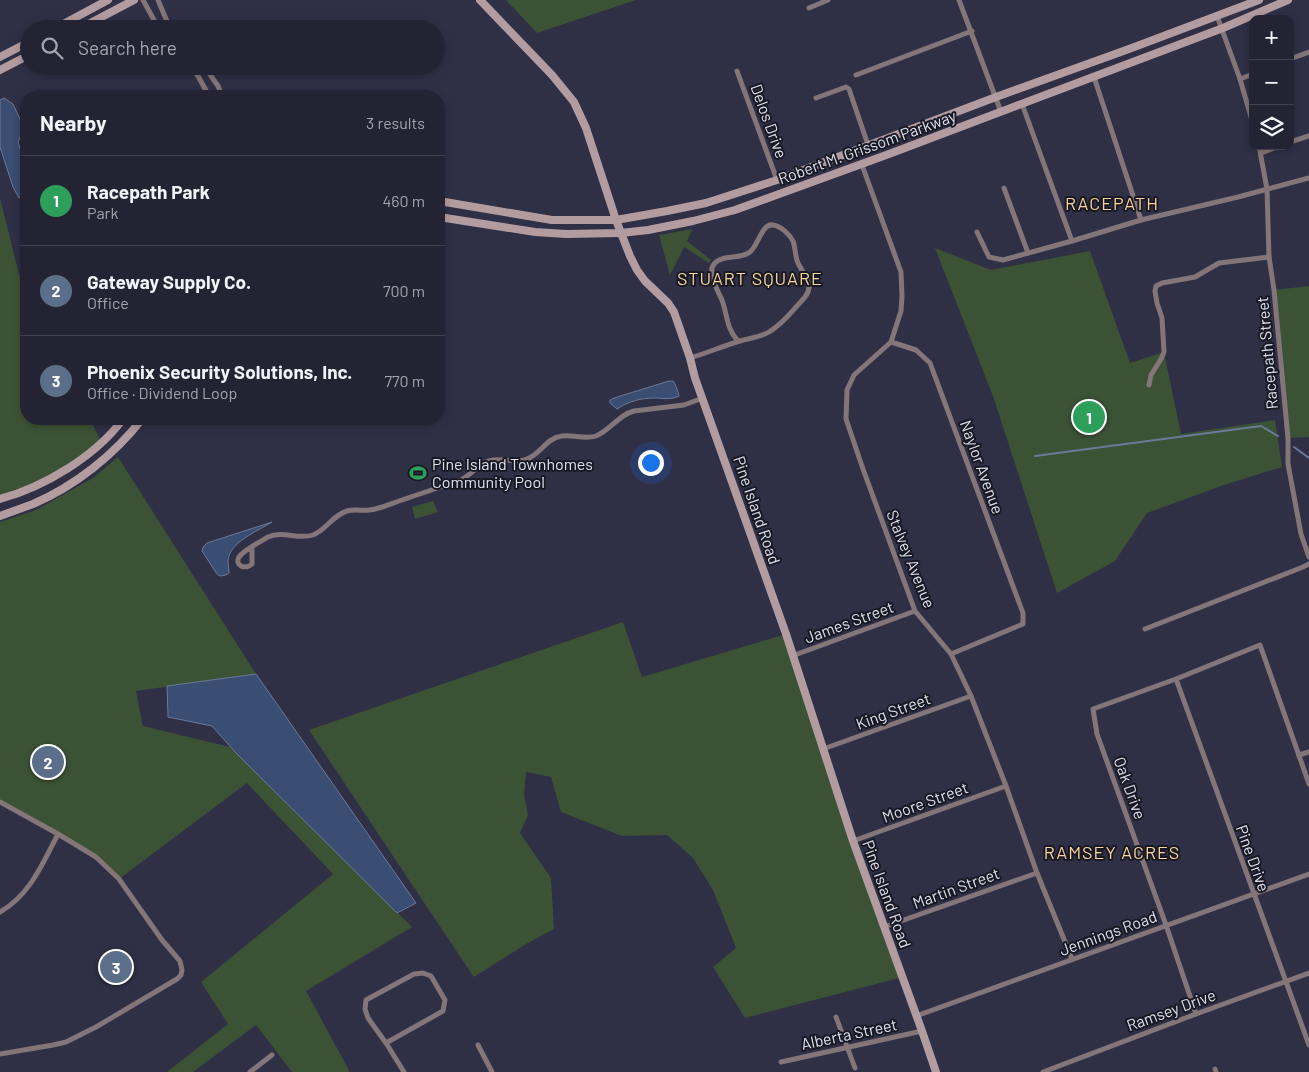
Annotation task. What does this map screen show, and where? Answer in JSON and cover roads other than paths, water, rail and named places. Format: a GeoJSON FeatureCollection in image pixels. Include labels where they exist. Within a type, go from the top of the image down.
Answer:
{"type":"FeatureCollection","features":[{"type":"Feature","properties":{"kind":"main road"},"geometry":{"type":"LineString","coordinates":[[71,20],[108,0]]}},
{"type":"Feature","properties":{"kind":"main road"},"geometry":{"type":"LineString","coordinates":[[96,20],[134,0]]}},
{"type":"Feature","properties":{"kind":"main road","name":"Pine Island Road"},"geometry":{"type":"LineString","coordinates":[[480,0],[552,75],[574,102],[586,128],[616,220],[637,270],[674,312],[792,656],[853,842],[936,1072]]}},
{"type":"Feature","properties":{"kind":"main road","name":"Robert M. Grissom Parkway"},"geometry":{"type":"LineString","coordinates":[[445,202],[552,220],[616,220],[668,212],[706,203],[777,180],[1259,0]]}},
{"type":"Feature","properties":{"kind":"main road","name":"Robert M. Grissom Parkway"},"geometry":{"type":"LineString","coordinates":[[445,218],[535,232],[566,234],[621,233],[694,221],[735,210],[862,164],[1222,29],[1288,0]]}},
{"type":"Feature","properties":{"kind":"main road"},"geometry":{"type":"LineString","coordinates":[[0,57],[20,47]]}},
{"type":"Feature","properties":{"kind":"main road"},"geometry":{"type":"LineString","coordinates":[[0,68],[20,59]]}},
{"type":"Feature","properties":{"kind":"main road"},"geometry":{"type":"LineString","coordinates":[[734,194],[731,202],[735,210]]}},
{"type":"Feature","properties":{"kind":"main road"},"geometry":{"type":"LineString","coordinates":[[0,499],[14,496],[40,484],[74,464],[101,442],[118,425]]}},
{"type":"Feature","properties":{"kind":"main road"},"geometry":{"type":"LineString","coordinates":[[0,516],[33,504],[58,492],[106,457],[124,441],[137,425]]}},
{"type":"Feature","properties":{"kind":"street"},"geometry":{"type":"LineString","coordinates":[[143,0],[154,20]]}},
{"type":"Feature","properties":{"kind":"street"},"geometry":{"type":"LineString","coordinates":[[158,0],[167,20]]}},
{"type":"Feature","properties":{"kind":"street"},"geometry":{"type":"LineString","coordinates":[[809,8],[828,0]]}},
{"type":"Feature","properties":{"kind":"street"},"geometry":{"type":"LineString","coordinates":[[959,0],[1001,112]]}},
{"type":"Feature","properties":{"kind":"street"},"geometry":{"type":"LineString","coordinates":[[1217,16],[1240,79],[1249,110]]}},
{"type":"Feature","properties":{"kind":"street"},"geometry":{"type":"LineString","coordinates":[[856,75],[972,31]]}},
{"type":"Feature","properties":{"kind":"street"},"geometry":{"type":"LineString","coordinates":[[1294,58],[1309,52]]}},
{"type":"Feature","properties":{"kind":"street","name":"Delos Drive"},"geometry":{"type":"LineString","coordinates":[[737,71],[777,180]]}},
{"type":"Feature","properties":{"kind":"street"},"geometry":{"type":"LineString","coordinates":[[197,75],[206,90]]}},
{"type":"Feature","properties":{"kind":"street"},"geometry":{"type":"LineString","coordinates":[[210,75],[220,90]]}},
{"type":"Feature","properties":{"kind":"street"},"geometry":{"type":"LineString","coordinates":[[1240,79],[1249,76]]}},
{"type":"Feature","properties":{"kind":"street"},"geometry":{"type":"LineString","coordinates":[[1094,77],[1141,220]]}},
{"type":"Feature","properties":{"kind":"street"},"geometry":{"type":"LineString","coordinates":[[816,98],[846,87],[849,89],[868,145]]}},
{"type":"Feature","properties":{"kind":"street"},"geometry":{"type":"LineString","coordinates":[[1022,104],[1072,241]]}},
{"type":"Feature","properties":{"kind":"street"},"geometry":{"type":"LineString","coordinates":[[1294,141],[1309,136]]}},
{"type":"Feature","properties":{"kind":"street","name":"Racepath Street"},"geometry":{"type":"LineString","coordinates":[[1260,150],[1267,189],[1268,257],[1275,300],[1288,438],[1288,464],[1301,534],[1309,557]]}},
{"type":"Feature","properties":{"kind":"street"},"geometry":{"type":"LineString","coordinates":[[1261,153],[1269,150]]}},
{"type":"Feature","properties":{"kind":"street"},"geometry":{"type":"LineString","coordinates":[[862,164],[901,272],[901,311],[891,342]]}},
{"type":"Feature","properties":{"kind":"street"},"geometry":{"type":"LineString","coordinates":[[977,232],[989,257],[1004,260],[1141,220],[1309,178]]}},
{"type":"Feature","properties":{"kind":"street"},"geometry":{"type":"LineString","coordinates":[[1004,188],[1028,253]]}},
{"type":"Feature","properties":{"kind":"street"},"geometry":{"type":"LineString","coordinates":[[690,358],[767,333],[778,326],[807,296],[810,289],[808,280],[798,266],[794,242],[786,232],[776,225],[770,224],[765,227],[750,252],[742,256],[721,260],[714,264],[711,270],[723,303],[728,326],[738,342]]}},
{"type":"Feature","properties":{"kind":"street"},"geometry":{"type":"LineString","coordinates":[[1149,385],[1151,375],[1164,352],[1162,318],[1157,304],[1156,286],[1162,283],[1196,277],[1219,263],[1268,257]]}},
{"type":"Feature","properties":{"kind":"street","name":"Stalvey Avenue"},"geometry":{"type":"LineString","coordinates":[[891,342],[854,375],[847,390],[846,419],[915,611],[951,654],[971,696],[1072,960]]}},
{"type":"Feature","properties":{"kind":"street","name":"Naylor Avenue"},"geometry":{"type":"LineString","coordinates":[[891,342],[916,350],[930,363],[1023,613],[1023,624],[951,654]]}},
{"type":"Feature","properties":{"kind":"street"},"geometry":{"type":"LineString","coordinates":[[252,547],[268,537],[276,535],[303,537],[312,535],[320,531],[343,512],[370,510],[461,480],[478,466],[490,461],[526,460],[538,453],[548,442],[555,438],[568,436],[588,438],[598,435],[627,413],[634,410],[684,405],[702,398]]}},
{"type":"Feature","properties":{"kind":"street"},"geometry":{"type":"LineString","coordinates":[[1145,629],[1309,564]]}},
{"type":"Feature","properties":{"kind":"street","name":"James Street"},"geometry":{"type":"LineString","coordinates":[[792,656],[915,611]]}},
{"type":"Feature","properties":{"kind":"street"},"geometry":{"type":"LineString","coordinates":[[1176,679],[1260,645],[1309,784]]}},
{"type":"Feature","properties":{"kind":"street","name":"Pine Drive"},"geometry":{"type":"LineString","coordinates":[[1176,679],[1309,1045]]}},
{"type":"Feature","properties":{"kind":"street","name":"Oak Drive"},"geometry":{"type":"LineString","coordinates":[[1176,679],[1093,709],[1097,734],[1196,1014]]}},
{"type":"Feature","properties":{"kind":"street","name":"King Street"},"geometry":{"type":"LineString","coordinates":[[823,749],[971,696]]}},
{"type":"Feature","properties":{"kind":"street"},"geometry":{"type":"LineString","coordinates":[[1299,755],[1309,752]]}},
{"type":"Feature","properties":{"kind":"street","name":"Moore Street"},"geometry":{"type":"LineString","coordinates":[[853,842],[1006,786]]}},
{"type":"Feature","properties":{"kind":"street"},"geometry":{"type":"LineString","coordinates":[[0,802],[96,857],[119,879],[162,940],[180,961],[182,970],[181,975],[177,979],[76,1037],[53,1045],[0,1054]]}},
{"type":"Feature","properties":{"kind":"street"},"geometry":{"type":"LineString","coordinates":[[0,912],[13,903],[34,880],[58,834]]}},
{"type":"Feature","properties":{"kind":"street","name":"Martin Street"},"geometry":{"type":"LineString","coordinates":[[884,928],[1037,872]]}},
{"type":"Feature","properties":{"kind":"street","name":"Jennings Road"},"geometry":{"type":"LineString","coordinates":[[916,1016],[1309,874]]}},
{"type":"Feature","properties":{"kind":"street"},"geometry":{"type":"LineString","coordinates":[[386,1043],[443,1011],[445,1000],[431,976],[423,973],[414,974],[366,1000],[365,1009],[368,1018],[404,1072]]}},
{"type":"Feature","properties":{"kind":"street","name":"Ramsey Drive"},"geometry":{"type":"LineString","coordinates":[[1043,1072],[1196,1014],[1309,974]]}},
{"type":"Feature","properties":{"kind":"street"},"geometry":{"type":"LineString","coordinates":[[836,1017],[855,1068]]}},
{"type":"Feature","properties":{"kind":"street","name":"Alberta Street"},"geometry":{"type":"LineString","coordinates":[[782,1062],[922,1031]]}},
{"type":"Feature","properties":{"kind":"street"},"geometry":{"type":"LineString","coordinates":[[478,1045],[492,1072]]}},
{"type":"Feature","properties":{"kind":"street"},"geometry":{"type":"LineString","coordinates":[[250,1072],[272,1055]]}},
{"type":"Feature","properties":{"kind":"water"},"geometry":{"type":"Polygon","coordinates":[[[4,98],[13,104],[20,119],[20,137],[18,142],[20,148],[19,198],[13,187],[0,147],[0,100],[4,98]]]}},
{"type":"Feature","properties":{"kind":"water"},"geometry":{"type":"Polygon","coordinates":[[[673,381],[679,396],[640,399],[617,409],[610,403],[610,400],[614,398],[673,381]]]}},
{"type":"Feature","properties":{"kind":"water"},"geometry":{"type":"Polygon","coordinates":[[[272,522],[245,538],[233,548],[228,561],[229,573],[226,575],[220,576],[217,574],[202,551],[207,543],[272,522]]]}},
{"type":"Feature","properties":{"kind":"water"},"geometry":{"type":"Polygon","coordinates":[[[256,674],[416,903],[397,913],[236,753],[212,726],[168,717],[167,686],[256,674]]]}},
{"type":"Feature","properties":{"kind":"waterway"},"geometry":{"type":"LineString","coordinates":[[1035,456],[1261,426],[1278,436]]}},
{"type":"Feature","properties":{"kind":"waterway"},"geometry":{"type":"LineString","coordinates":[[1294,447],[1309,458]]}},
{"type":"Feature","properties":{"kind":"place","name":"Racepath Park"},"geometry":{"type":"Point","coordinates":[1089,417]}},
{"type":"Feature","properties":{"kind":"place","name":"Pine Island Townhomes Community Pool"},"geometry":{"type":"Point","coordinates":[418,473]}},
{"type":"Feature","properties":{"kind":"place","name":"Gateway Supply Co."},"geometry":{"type":"Point","coordinates":[48,762]}},
{"type":"Feature","properties":{"kind":"place","name":"Phoenix Security Solutions, Inc."},"geometry":{"type":"Point","coordinates":[116,967]}},
{"type":"Feature","properties":{"kind":"district","name":"RACEPATH"},"geometry":{"type":"Point","coordinates":[1112,204]}},
{"type":"Feature","properties":{"kind":"district","name":"STUART SQUARE"},"geometry":{"type":"Point","coordinates":[750,279]}},
{"type":"Feature","properties":{"kind":"district","name":"RAMSEY ACRES"},"geometry":{"type":"Point","coordinates":[1112,853]}}]}
